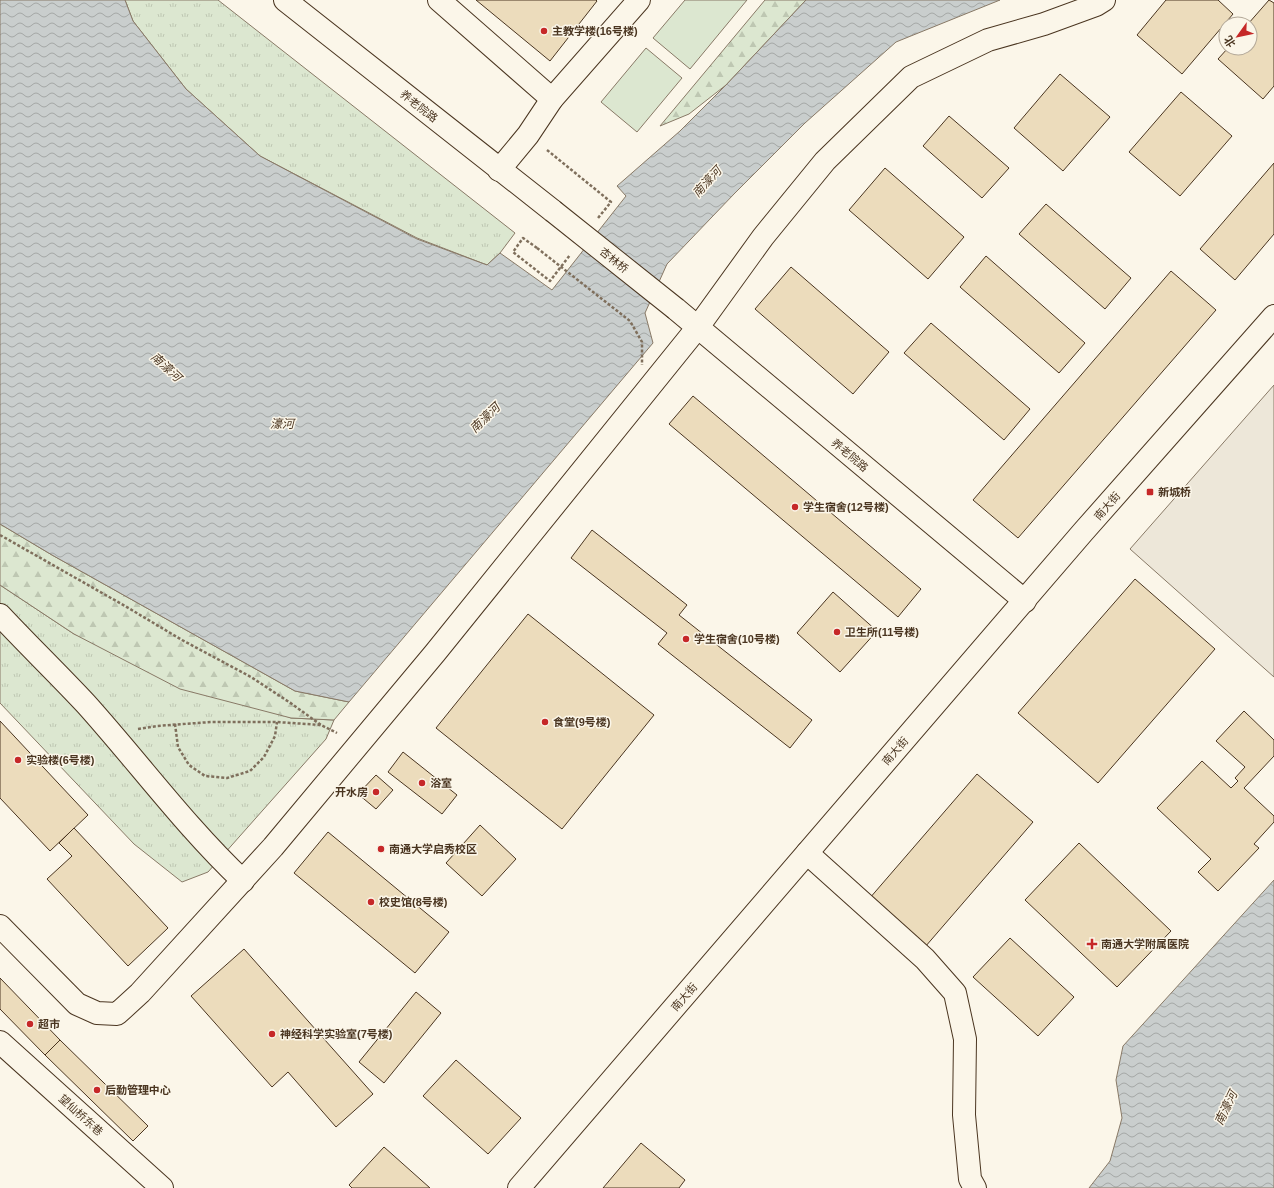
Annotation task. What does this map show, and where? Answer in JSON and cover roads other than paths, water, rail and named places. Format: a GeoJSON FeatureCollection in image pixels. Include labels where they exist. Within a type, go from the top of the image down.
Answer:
{"type":"FeatureCollection","features":[{"type":"Feature","properties":{"kind":"main road","name":"养老院路"},"geometry":{"type":"LineString","coordinates":[[284,0],[553,211]]}},
{"type":"Feature","properties":{"kind":"main road"},"geometry":{"type":"LineString","coordinates":[[439,0],[552,99]]}},
{"type":"Feature","properties":{"kind":"main road"},"geometry":{"type":"LineString","coordinates":[[499,170],[528,135],[552,99],[639,0]]}},
{"type":"Feature","properties":{"kind":"main road"},"geometry":{"type":"LineString","coordinates":[[0,926],[77,1004],[97,1013],[117,1014],[140,993],[273,847],[435,653],[698,327],[763,237],[825,160],[911,77],[988,40],[1044,24],[1096,5],[1104,0]]}},
{"type":"Feature","properties":{"kind":"main road","name":"杏林桥"},"geometry":{"type":"LineString","coordinates":[[553,211],[676,309]]}},
{"type":"Feature","properties":{"kind":"main road","name":"养老院路"},"geometry":{"type":"LineString","coordinates":[[676,309],[1025,601]]}},
{"type":"Feature","properties":{"kind":"main road","name":"南大街"},"geometry":{"type":"LineString","coordinates":[[518,1188],[1122,487],[1274,316]]}},
{"type":"Feature","properties":{"kind":"main road"},"geometry":{"type":"LineString","coordinates":[[0,615],[86,704],[216,855],[243,881]]}},
{"type":"Feature","properties":{"kind":"main road"},"geometry":{"type":"LineString","coordinates":[[807,853],[925,959],[955,993],[965,1039],[964,1114],[970,1179],[975,1188]]}},
{"type":"Feature","properties":{"kind":"main road","name":"望仙桥东巷"},"geometry":{"type":"LineString","coordinates":[[0,1042],[162,1188]]}},
{"type":"Feature","properties":{"kind":"water","name":"濠河"},"geometry":{"type":"Polygon","coordinates":[[[0,0],[125,0],[133,21],[186,89],[260,156],[417,239],[487,265],[500,253],[552,290],[626,196],[617,186],[680,131],[726,85],[806,0],[1000,0],[896,42],[805,123],[667,264],[645,313],[653,343],[349,702],[295,691],[52,555],[0,524],[0,0]]]}},
{"type":"Feature","properties":{"kind":"water","name":"南濠河"},"geometry":{"type":"Polygon","coordinates":[[[1274,880],[1274,1188],[1089,1188],[1110,1161],[1122,1118],[1116,1080],[1123,1046],[1274,880]]]}},
{"type":"Feature","properties":{"kind":"place","name":"主教学楼(16号楼)"},"geometry":{"type":"Point","coordinates":[544,31]}},
{"type":"Feature","properties":{"kind":"place","name":"新城桥"},"geometry":{"type":"Point","coordinates":[1150,492]}},
{"type":"Feature","properties":{"kind":"place","name":"学生宿舍(12号楼)"},"geometry":{"type":"Point","coordinates":[795,507]}},
{"type":"Feature","properties":{"kind":"place","name":"卫生所(11号楼)"},"geometry":{"type":"Point","coordinates":[837,632]}},
{"type":"Feature","properties":{"kind":"place","name":"学生宿舍(10号楼)"},"geometry":{"type":"Point","coordinates":[686,639]}},
{"type":"Feature","properties":{"kind":"place","name":"食堂(9号楼)"},"geometry":{"type":"Point","coordinates":[545,722]}},
{"type":"Feature","properties":{"kind":"place","name":"实验楼(6号楼)"},"geometry":{"type":"Point","coordinates":[18,760]}},
{"type":"Feature","properties":{"kind":"place","name":"浴室"},"geometry":{"type":"Point","coordinates":[422,783]}},
{"type":"Feature","properties":{"kind":"place","name":"开水房"},"geometry":{"type":"Point","coordinates":[376,792]}},
{"type":"Feature","properties":{"kind":"place","name":"南通大学启秀校区"},"geometry":{"type":"Point","coordinates":[381,849]}},
{"type":"Feature","properties":{"kind":"place","name":"校史馆(8号楼)"},"geometry":{"type":"Point","coordinates":[371,902]}},
{"type":"Feature","properties":{"kind":"place","name":"南通大学附属医院"},"geometry":{"type":"Point","coordinates":[1092,944]}},
{"type":"Feature","properties":{"kind":"place","name":"超市"},"geometry":{"type":"Point","coordinates":[30,1024]}},
{"type":"Feature","properties":{"kind":"place","name":"神经科学实验室(7号楼)"},"geometry":{"type":"Point","coordinates":[272,1034]}},
{"type":"Feature","properties":{"kind":"place","name":"后勤管理中心"},"geometry":{"type":"Point","coordinates":[97,1090]}}]}
